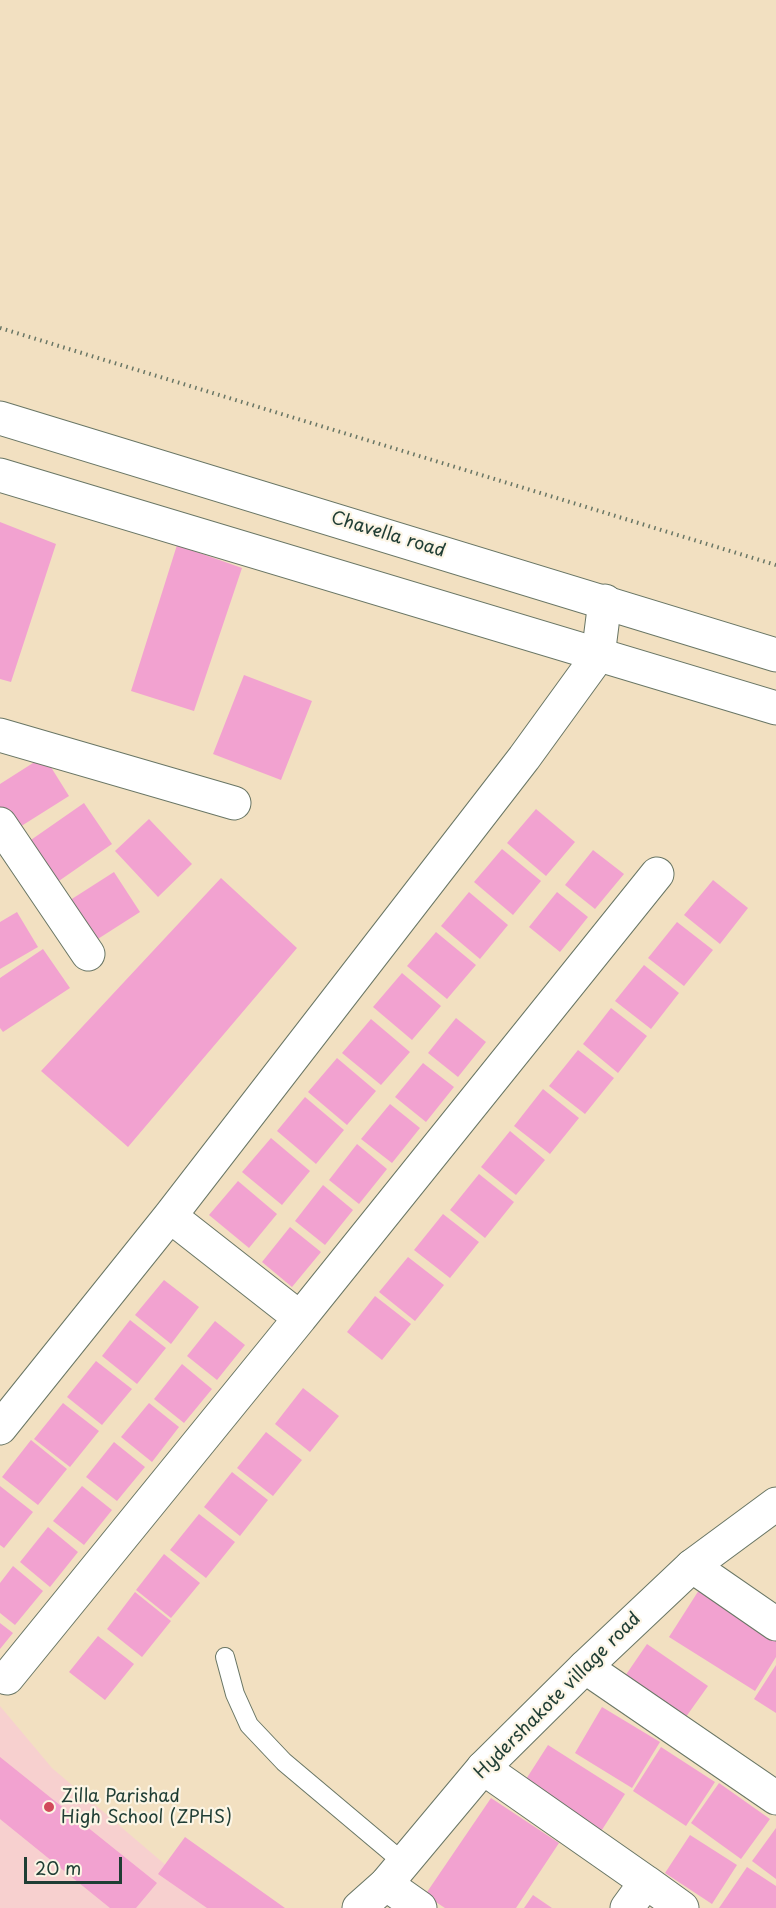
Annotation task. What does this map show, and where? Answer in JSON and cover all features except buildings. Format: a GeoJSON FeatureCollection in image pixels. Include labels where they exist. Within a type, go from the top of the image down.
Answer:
{"type":"FeatureCollection","features":[{"type":"Feature","properties":{"kind":"main road","name":"Chavella road"},"geometry":{"type":"LineString","coordinates":[[0,417],[776,655]]}},
{"type":"Feature","properties":{"kind":"main road"},"geometry":{"type":"LineString","coordinates":[[0,475],[776,708]]}},
{"type":"Feature","properties":{"kind":"main road"},"geometry":{"type":"LineString","coordinates":[[0,1428],[170,1216],[524,758],[598,656],[605,601]]}},
{"type":"Feature","properties":{"kind":"main road"},"geometry":{"type":"LineString","coordinates":[[0,735],[234,803]]}},
{"type":"Feature","properties":{"kind":"main road"},"geometry":{"type":"LineString","coordinates":[[0,824],[88,954]]}},
{"type":"Feature","properties":{"kind":"main road"},"geometry":{"type":"LineString","coordinates":[[7,1678],[657,874]]}},
{"type":"Feature","properties":{"kind":"main road"},"geometry":{"type":"LineString","coordinates":[[170,1216],[300,1318]]}},
{"type":"Feature","properties":{"kind":"main road","name":"Hydershakote village road"},"geometry":{"type":"LineString","coordinates":[[359,1908],[395,1873],[483,1768],[585,1667],[692,1566],[776,1504]]}},
{"type":"Feature","properties":{"kind":"main road"},"geometry":{"type":"LineString","coordinates":[[692,1566],[776,1624]]}},
{"type":"Feature","properties":{"kind":"main road"},"geometry":{"type":"LineString","coordinates":[[585,1667],[776,1798]]}},
{"type":"Feature","properties":{"kind":"main road"},"geometry":{"type":"LineString","coordinates":[[483,1768],[682,1908]]}},
{"type":"Feature","properties":{"kind":"main road"},"geometry":{"type":"LineString","coordinates":[[395,1873],[420,1908]]}},
{"type":"Feature","properties":{"kind":"main road"},"geometry":{"type":"LineString","coordinates":[[627,1908],[645,1882]]}},
{"type":"Feature","properties":{"kind":"lane"},"geometry":{"type":"LineString","coordinates":[[225,1657],[235,1694],[249,1725],[395,1873]]}},
{"type":"Feature","properties":{"kind":"path"},"geometry":{"type":"LineString","coordinates":[[0,328],[776,565]]}},
{"type":"Feature","properties":{"kind":"shaded area","name":"Zilla Parishad High School (ZPHS)"},"geometry":{"type":"Polygon","coordinates":[[[0,1706],[52,1768],[216,1908],[0,1908],[0,1706]]]}},
{"type":"Feature","properties":{"kind":"place","name":"Zilla Parishad High School (ZPHS)"},"geometry":{"type":"Point","coordinates":[49,1807]}}]}
